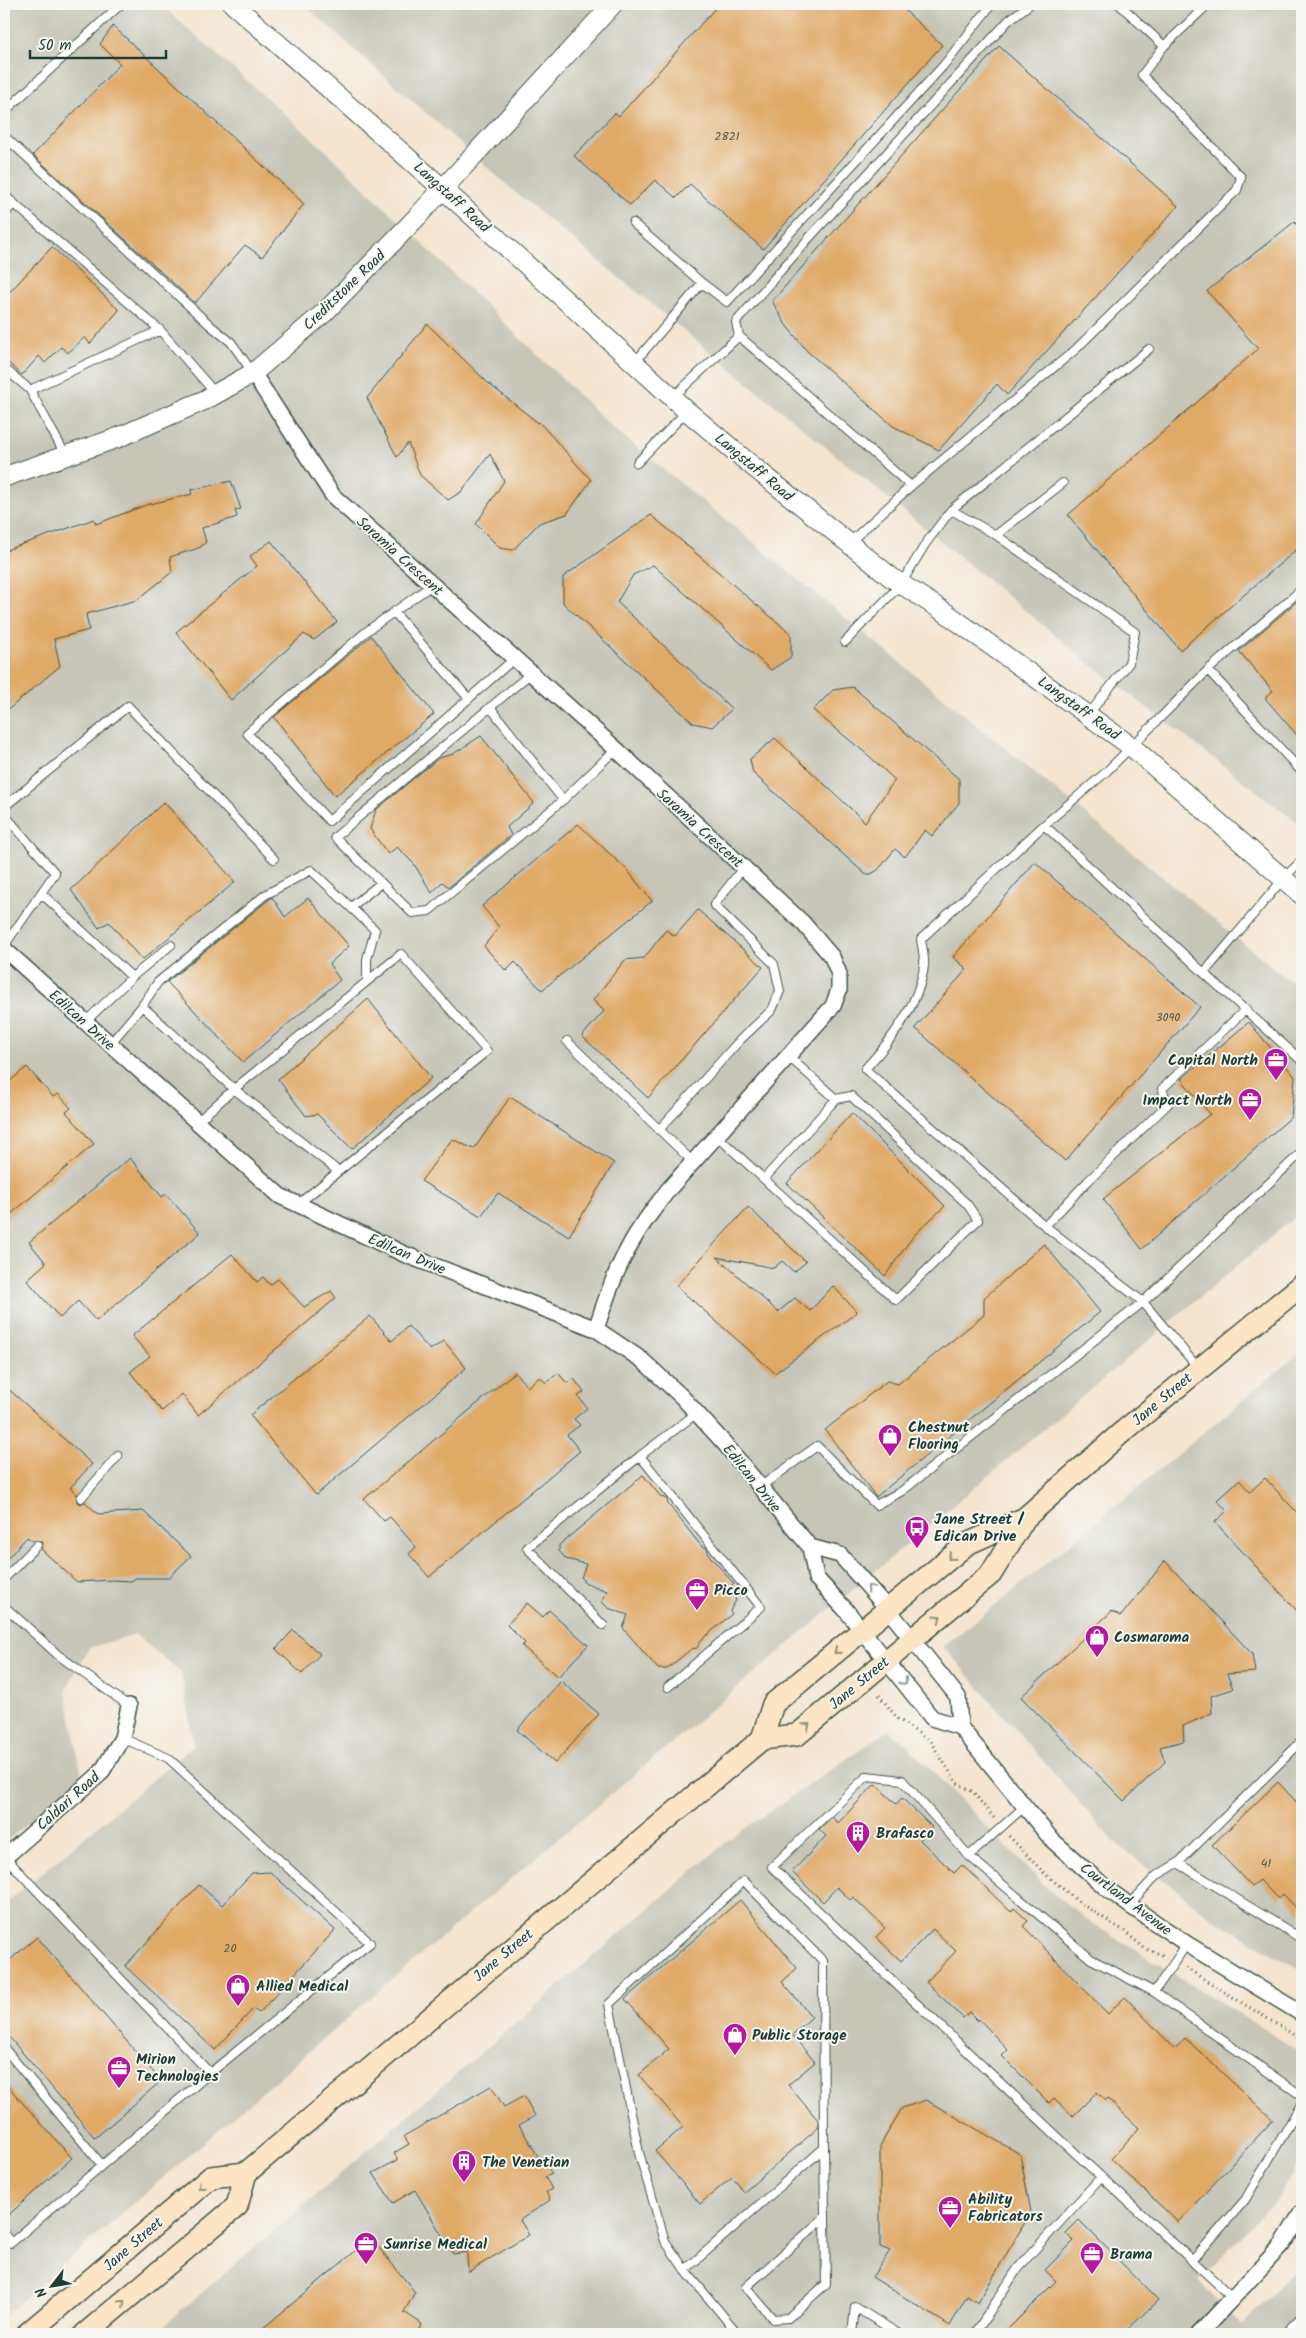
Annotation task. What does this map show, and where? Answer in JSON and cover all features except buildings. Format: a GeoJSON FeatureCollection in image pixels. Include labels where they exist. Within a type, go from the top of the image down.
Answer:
{"type":"FeatureCollection","features":[{"type":"Feature","properties":{"kind":"main road","name":"Jane Street"},"geometry":{"type":"LineString","coordinates":[[27,2334],[211,2177],[246,2173],[762,1739],[773,1704],[968,1544],[1025,1518],[1199,1369],[1302,1285]]}},
{"type":"Feature","properties":{"kind":"main road","name":"Jane Street"},"geometry":{"type":"LineString","coordinates":[[762,1739],[797,1735],[991,1574],[1025,1518]]}},
{"type":"Feature","properties":{"kind":"main road"},"geometry":{"type":"LineString","coordinates":[[85,2334],[237,2206],[246,2173]]}},
{"type":"Feature","properties":{"kind":"street","name":"Langstaff Road"},"geometry":{"type":"LineString","coordinates":[[233,4],[443,189],[687,411],[848,544],[1132,746],[1301,893]]}},
{"type":"Feature","properties":{"kind":"street","name":"Creditstone Road"},"geometry":{"type":"LineString","coordinates":[[4,477],[117,438],[216,394],[252,372],[325,312],[473,159],[613,4]]}},
{"type":"Feature","properties":{"kind":"street","name":"Saramia Crescent"},"geometry":{"type":"LineString","coordinates":[[252,372],[333,496],[616,749],[803,923],[832,956],[839,974],[839,990],[833,1006],[668,1190],[628,1248],[614,1278],[596,1329]]}},
{"type":"Feature","properties":{"kind":"street","name":"Edilcan Drive"},"geometry":{"type":"LineString","coordinates":[[4,948],[280,1196],[404,1254],[596,1329],[642,1360],[682,1396],[810,1547],[816,1578],[863,1630]]}},
{"type":"Feature","properties":{"kind":"street"},"geometry":{"type":"LineString","coordinates":[[810,1547],[840,1555],[888,1609],[958,1697],[960,1727],[932,1718],[863,1630]]}},
{"type":"Feature","properties":{"kind":"street","name":"Caldari Road"},"geometry":{"type":"LineString","coordinates":[[4,1857],[101,1773],[122,1738],[129,1706]]}},
{"type":"Feature","properties":{"kind":"street","name":"Courtland Avenue"},"geometry":{"type":"LineString","coordinates":[[960,1727],[1052,1840],[1077,1863],[1129,1905],[1186,1944],[1302,2014]]}},
{"type":"Feature","properties":{"kind":"street"},"geometry":{"type":"LineString","coordinates":[[1199,2334],[1282,2245],[1302,2212]]}},
{"type":"Feature","properties":{"kind":"lane"},"geometry":{"type":"LineString","coordinates":[[4,112],[121,4]]}},
{"type":"Feature","properties":{"kind":"lane"},"geometry":{"type":"LineString","coordinates":[[633,223],[702,283],[727,302],[943,66],[992,4]]}},
{"type":"Feature","properties":{"kind":"lane"},"geometry":{"type":"LineString","coordinates":[[911,486],[739,336],[736,322],[809,238],[1009,20],[1030,4]]}},
{"type":"Feature","properties":{"kind":"lane"},"geometry":{"type":"LineString","coordinates":[[1119,4],[1164,46]]}},
{"type":"Feature","properties":{"kind":"lane"},"geometry":{"type":"LineString","coordinates":[[848,544],[911,486],[1075,350],[1237,190],[1241,177],[1142,75],[1164,46],[1203,9],[1198,4]]}},
{"type":"Feature","properties":{"kind":"lane"},"geometry":{"type":"LineString","coordinates":[[4,136],[211,326],[231,342],[252,372]]}},
{"type":"Feature","properties":{"kind":"lane"},"geometry":{"type":"LineString","coordinates":[[4,195],[160,330],[216,394]]}},
{"type":"Feature","properties":{"kind":"lane"},"geometry":{"type":"LineString","coordinates":[[4,215],[14,203]]}},
{"type":"Feature","properties":{"kind":"lane"},"geometry":{"type":"LineString","coordinates":[[635,362],[702,283]]}},
{"type":"Feature","properties":{"kind":"lane"},"geometry":{"type":"LineString","coordinates":[[30,390],[160,330]]}},
{"type":"Feature","properties":{"kind":"lane"},"geometry":{"type":"LineString","coordinates":[[673,397],[739,336]]}},
{"type":"Feature","properties":{"kind":"lane"},"geometry":{"type":"LineString","coordinates":[[845,642],[902,584],[926,544],[951,510],[1148,349]]}},
{"type":"Feature","properties":{"kind":"lane"},"geometry":{"type":"LineString","coordinates":[[4,368],[30,390],[66,456]]}},
{"type":"Feature","properties":{"kind":"lane"},"geometry":{"type":"LineString","coordinates":[[637,463],[687,411]]}},
{"type":"Feature","properties":{"kind":"lane"},"geometry":{"type":"LineString","coordinates":[[996,535],[1063,483]]}},
{"type":"Feature","properties":{"kind":"lane"},"geometry":{"type":"LineString","coordinates":[[951,510],[996,535],[1135,632],[1129,663],[1088,715]]}},
{"type":"Feature","properties":{"kind":"lane"},"geometry":{"type":"LineString","coordinates":[[432,585],[367,631],[247,733],[329,822],[514,659]]}},
{"type":"Feature","properties":{"kind":"lane"},"geometry":{"type":"LineString","coordinates":[[1199,1369],[1143,1302],[1045,1226],[865,1069],[886,1045],[911,1006],[924,965],[921,939],[1044,825],[1105,773],[1208,670],[1302,589]]}},
{"type":"Feature","properties":{"kind":"lane"},"geometry":{"type":"LineString","coordinates":[[394,612],[469,698]]}},
{"type":"Feature","properties":{"kind":"lane"},"geometry":{"type":"LineString","coordinates":[[1208,670],[1302,772]]}},
{"type":"Feature","properties":{"kind":"lane"},"geometry":{"type":"LineString","coordinates":[[530,674],[335,837],[412,913],[429,911],[563,800],[616,749]]}},
{"type":"Feature","properties":{"kind":"lane"},"geometry":{"type":"LineString","coordinates":[[4,807],[128,706],[274,859]]}},
{"type":"Feature","properties":{"kind":"lane"},"geometry":{"type":"LineString","coordinates":[[490,708],[563,800]]}},
{"type":"Feature","properties":{"kind":"lane"},"geometry":{"type":"LineString","coordinates":[[4,814],[55,873],[4,948]]}},
{"type":"Feature","properties":{"kind":"lane"},"geometry":{"type":"LineString","coordinates":[[1044,825],[1302,1061]]}},
{"type":"Feature","properties":{"kind":"lane"},"geometry":{"type":"LineString","coordinates":[[1204,973],[1283,879],[1302,860]]}},
{"type":"Feature","properties":{"kind":"lane"},"geometry":{"type":"LineString","coordinates":[[659,1130],[740,1040],[772,1010],[780,991],[774,964],[714,906],[743,868]]}},
{"type":"Feature","properties":{"kind":"lane"},"geometry":{"type":"LineString","coordinates":[[110,1044],[142,1006],[158,982],[265,895],[311,870],[375,930],[367,959],[367,981]]}},
{"type":"Feature","properties":{"kind":"lane"},"geometry":{"type":"LineString","coordinates":[[351,907],[381,883]]}},
{"type":"Feature","properties":{"kind":"lane"},"geometry":{"type":"LineString","coordinates":[[41,893],[132,977]]}},
{"type":"Feature","properties":{"kind":"lane"},"geometry":{"type":"LineString","coordinates":[[85,1022],[132,977],[171,945]]}},
{"type":"Feature","properties":{"kind":"lane"},"geometry":{"type":"LineString","coordinates":[[197,1122],[234,1089],[401,954],[487,1052],[297,1205]]}},
{"type":"Feature","properties":{"kind":"lane"},"geometry":{"type":"LineString","coordinates":[[142,1006],[234,1089],[338,1171]]}},
{"type":"Feature","properties":{"kind":"lane"},"geometry":{"type":"LineString","coordinates":[[1045,1226],[1088,1181],[1168,1104],[1162,1089],[1246,1009]]}},
{"type":"Feature","properties":{"kind":"lane"},"geometry":{"type":"LineString","coordinates":[[567,1041],[693,1162]]}},
{"type":"Feature","properties":{"kind":"lane"},"geometry":{"type":"LineString","coordinates":[[788,1056],[836,1099]]}},
{"type":"Feature","properties":{"kind":"lane"},"geometry":{"type":"LineString","coordinates":[[716,1136],[896,1300],[978,1220],[967,1204],[851,1096],[836,1099],[764,1179]]}},
{"type":"Feature","properties":{"kind":"lane"},"geometry":{"type":"LineString","coordinates":[[760,1487],[817,1446],[876,1505],[902,1491],[1143,1302],[1302,1152]]}},
{"type":"Feature","properties":{"kind":"lane"},"geometry":{"type":"LineString","coordinates":[[603,1625],[527,1548],[640,1456],[697,1413]]}},
{"type":"Feature","properties":{"kind":"lane"},"geometry":{"type":"LineString","coordinates":[[81,1498],[118,1456]]}},
{"type":"Feature","properties":{"kind":"lane"},"geometry":{"type":"LineString","coordinates":[[640,1456],[761,1606],[668,1687]]}},
{"type":"Feature","properties":{"kind":"lane"},"geometry":{"type":"LineString","coordinates":[[4,1579],[37,1546]]}},
{"type":"Feature","properties":{"kind":"lane"},"geometry":{"type":"LineString","coordinates":[[4,1606],[58,1655],[129,1706]]}},
{"type":"Feature","properties":{"kind":"lane"},"geometry":{"type":"LineString","coordinates":[[4,2234],[11,2243],[210,2073],[370,1943],[168,1758],[122,1738]]}},
{"type":"Feature","properties":{"kind":"lane"},"geometry":{"type":"LineString","coordinates":[[1129,1905],[1156,1876],[1178,1863],[1302,1741]]}},
{"type":"Feature","properties":{"kind":"lane"},"geometry":{"type":"LineString","coordinates":[[1233,2298],[1101,2177],[772,1867],[867,1776],[902,1780],[969,1856],[1091,1959],[1154,1992],[1302,2096]]}},
{"type":"Feature","properties":{"kind":"lane"},"geometry":{"type":"LineString","coordinates":[[969,1856],[1024,1807]]}},
{"type":"Feature","properties":{"kind":"lane"},"geometry":{"type":"LineString","coordinates":[[4,1857],[210,2073]]}},
{"type":"Feature","properties":{"kind":"lane"},"geometry":{"type":"LineString","coordinates":[[1178,1863],[1302,1939]]}},
{"type":"Feature","properties":{"kind":"lane"},"geometry":{"type":"LineString","coordinates":[[736,2334],[734,2329],[685,2270],[665,2241],[638,2153],[609,2004],[744,1881],[823,1961],[826,2284],[788,2318],[773,2319],[746,2287],[825,2217]]}},
{"type":"Feature","properties":{"kind":"lane"},"geometry":{"type":"LineString","coordinates":[[1154,1992],[1186,1944]]}},
{"type":"Feature","properties":{"kind":"lane"},"geometry":{"type":"LineString","coordinates":[[4,2048],[102,2165]]}},
{"type":"Feature","properties":{"kind":"lane"},"geometry":{"type":"LineString","coordinates":[[1192,2260],[1245,2200],[1302,2103]]}},
{"type":"Feature","properties":{"kind":"lane"},"geometry":{"type":"LineString","coordinates":[[685,2270],[824,2148]]}},
{"type":"Feature","properties":{"kind":"lane"},"geometry":{"type":"LineString","coordinates":[[975,2334],[1018,2268],[1101,2177]]}},
{"type":"Feature","properties":{"kind":"lane"},"geometry":{"type":"LineString","coordinates":[[852,2334],[855,2307],[899,2334]]}},
{"type":"Feature","properties":{"kind":"lane"},"geometry":{"type":"LineString","coordinates":[[1284,2334],[1302,2316]]}},
{"type":"Feature","properties":{"kind":"shaded area"},"geometry":{"type":"Polygon","coordinates":[[[4,4],[160,4],[323,148],[612,427],[1302,991],[1302,1211],[411,1963],[4,2316],[4,1905],[194,1745],[181,1673],[135,1634],[89,1648],[66,1690],[82,1778],[4,1843],[4,4]]]}},
{"type":"Feature","properties":{"kind":"shaded area"},"geometry":{"type":"Polygon","coordinates":[[[303,4],[1302,4],[1302,826],[1089,663],[515,192],[303,4]]]}},
{"type":"Feature","properties":{"kind":"shaded area"},"geometry":{"type":"Polygon","coordinates":[[[1302,1351],[1302,1971],[1214,1919],[1112,1840],[943,1646],[995,1606],[1302,1351]]]}},
{"type":"Feature","properties":{"kind":"shaded area"},"geometry":{"type":"Polygon","coordinates":[[[889,1730],[909,1747],[1049,1890],[1089,1921],[1302,2053],[1302,2156],[1277,2199],[1198,2282],[1243,2325],[1302,2263],[1302,2334],[154,2334],[731,1838],[889,1730]]]}},
{"type":"Feature","properties":{"kind":"place","name":"Capital North"},"geometry":{"type":"Point","coordinates":[1276,1081]}},
{"type":"Feature","properties":{"kind":"place","name":"Impact North"},"geometry":{"type":"Point","coordinates":[1250,1121]}},
{"type":"Feature","properties":{"kind":"place","name":"Chestnut Flooring"},"geometry":{"type":"Point","coordinates":[890,1457]}},
{"type":"Feature","properties":{"kind":"place","name":"Jane Street / Edican Drive"},"geometry":{"type":"Point","coordinates":[917,1549]}},
{"type":"Feature","properties":{"kind":"place","name":"Picco"},"geometry":{"type":"Point","coordinates":[697,1611]}},
{"type":"Feature","properties":{"kind":"place","name":"Cosmaroma"},"geometry":{"type":"Point","coordinates":[1097,1658]}},
{"type":"Feature","properties":{"kind":"place","name":"Brafasco"},"geometry":{"type":"Point","coordinates":[858,1854]}},
{"type":"Feature","properties":{"kind":"place","name":"Allied Medical"},"geometry":{"type":"Point","coordinates":[238,2007]}},
{"type":"Feature","properties":{"kind":"place","name":"Public Storage"},"geometry":{"type":"Point","coordinates":[735,2056]}},
{"type":"Feature","properties":{"kind":"place","name":"Mirion Technologies"},"geometry":{"type":"Point","coordinates":[119,2089]}},
{"type":"Feature","properties":{"kind":"place","name":"The Venetian"},"geometry":{"type":"Point","coordinates":[464,2183]}},
{"type":"Feature","properties":{"kind":"place","name":"Ability Fabricators"},"geometry":{"type":"Point","coordinates":[950,2229]}},
{"type":"Feature","properties":{"kind":"place","name":"Sunrise Medical"},"geometry":{"type":"Point","coordinates":[366,2265]}},
{"type":"Feature","properties":{"kind":"place","name":"Brama"},"geometry":{"type":"Point","coordinates":[1092,2275]}}]}
